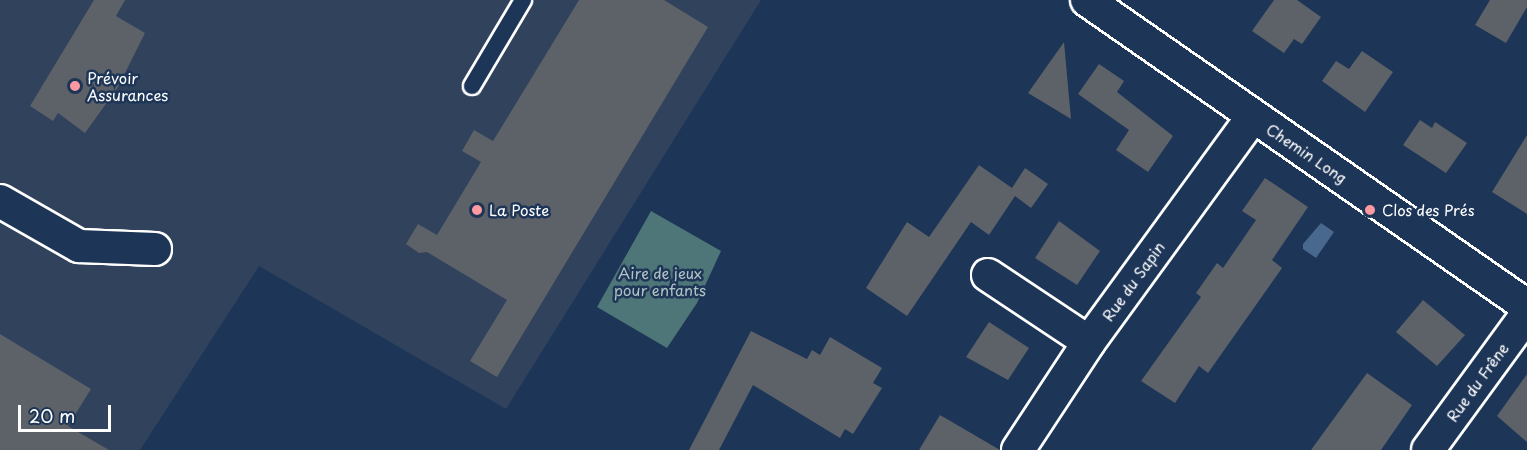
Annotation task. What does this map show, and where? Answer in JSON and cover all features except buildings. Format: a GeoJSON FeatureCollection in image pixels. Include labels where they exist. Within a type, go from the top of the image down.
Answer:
{"type":"FeatureCollection","features":[{"type":"Feature","properties":{"kind":"street","name":"Chemin Long"},"geometry":{"type":"LineString","coordinates":[[1087,0],[1527,306]]}},
{"type":"Feature","properties":{"kind":"street","name":"Rue du Sapin"},"geometry":{"type":"LineString","coordinates":[[1018,450],[1089,342],[1253,116]]}},
{"type":"Feature","properties":{"kind":"street"},"geometry":{"type":"LineString","coordinates":[[0,201],[79,246],[155,249]]}},
{"type":"Feature","properties":{"kind":"street"},"geometry":{"type":"LineString","coordinates":[[988,275],[1089,342]]}},
{"type":"Feature","properties":{"kind":"street","name":"Rue du Frêne"},"geometry":{"type":"LineString","coordinates":[[1428,450],[1527,314]]}},
{"type":"Feature","properties":{"kind":"lane"},"geometry":{"type":"LineString","coordinates":[[472,86],[523,0]]}},
{"type":"Feature","properties":{"kind":"shaded area"},"geometry":{"type":"Polygon","coordinates":[[[0,0],[761,0],[506,409],[259,266],[140,450],[0,450],[0,0]]]}},
{"type":"Feature","properties":{"kind":"shaded area"},"geometry":{"type":"Polygon","coordinates":[[[1321,223],[1334,232],[1316,258],[1303,249],[1303,244],[1321,223]]]}},
{"type":"Feature","properties":{"kind":"green space","name":"Aire de jeux pour enfants"},"geometry":{"type":"Polygon","coordinates":[[[651,211],[721,251],[697,303],[667,348],[597,307],[651,211]]]}},
{"type":"Feature","properties":{"kind":"place","name":"Prévoir Assurances"},"geometry":{"type":"Point","coordinates":[75,86]}},
{"type":"Feature","properties":{"kind":"place","name":"La Poste"},"geometry":{"type":"Point","coordinates":[477,210]}},
{"type":"Feature","properties":{"kind":"place","name":"Clos des Prés"},"geometry":{"type":"Point","coordinates":[1370,210]}}]}
